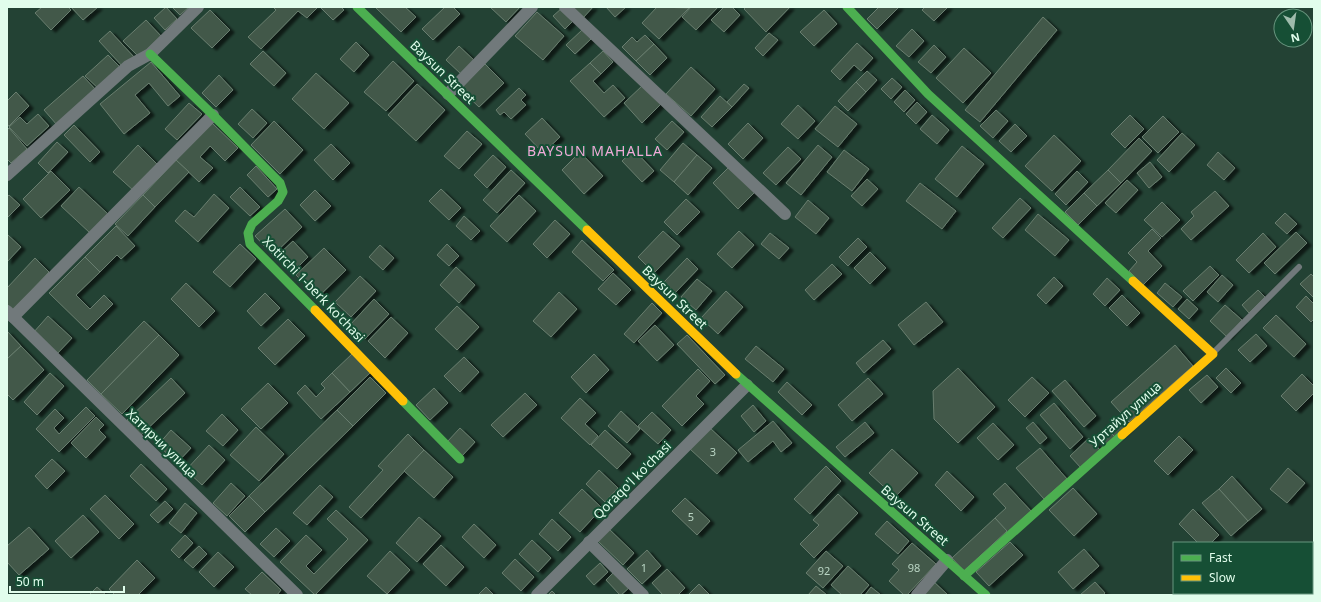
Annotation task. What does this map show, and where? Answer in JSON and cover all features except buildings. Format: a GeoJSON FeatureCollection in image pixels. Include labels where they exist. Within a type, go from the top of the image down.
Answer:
{"type":"FeatureCollection","features":[{"type":"Feature","properties":{"kind":"street"},"geometry":{"type":"LineString","coordinates":[[7,175],[128,66],[150,54],[198,7]]}},
{"type":"Feature","properties":{"kind":"street","name":"Bаysun Street"},"geometry":{"type":"LineString","coordinates":[[357,7],[747,385],[986,595]]}},
{"type":"Feature","properties":{"kind":"street"},"geometry":{"type":"LineString","coordinates":[[448,94],[532,7]]}},
{"type":"Feature","properties":{"kind":"street"},"geometry":{"type":"LineString","coordinates":[[565,7],[785,214]]}},
{"type":"Feature","properties":{"kind":"street"},"geometry":{"type":"LineString","coordinates":[[847,7],[928,94],[1213,354]]}},
{"type":"Feature","properties":{"kind":"street","name":"Xotirchi 1-berk ko'chasi"},"geometry":{"type":"LineString","coordinates":[[150,54],[280,183],[283,192],[278,202],[252,224],[248,233],[250,244],[460,459]]}},
{"type":"Feature","properties":{"kind":"street"},"geometry":{"type":"LineString","coordinates":[[10,314],[213,115]]}},
{"type":"Feature","properties":{"kind":"street","name":"Хатирчи улица"},"geometry":{"type":"LineString","coordinates":[[10,314],[297,595]]}},
{"type":"Feature","properties":{"kind":"street","name":"Уртайул улица"},"geometry":{"type":"LineString","coordinates":[[964,576],[1213,354]]}},
{"type":"Feature","properties":{"kind":"street","name":"Qoraqo'l ko'chasi"},"geometry":{"type":"LineString","coordinates":[[538,595],[589,542],[747,385]]}},
{"type":"Feature","properties":{"kind":"street"},"geometry":{"type":"LineString","coordinates":[[589,542],[643,595]]}},
{"type":"Feature","properties":{"kind":"street"},"geometry":{"type":"LineString","coordinates":[[917,595],[947,560]]}},
{"type":"Feature","properties":{"kind":"lane","name":"Уртайул улица"},"geometry":{"type":"LineString","coordinates":[[1213,354],[1298,267]]}},
{"type":"Feature","properties":{"kind":"traffic: fast"},"geometry":{"type":"LineString","coordinates":[[357,7],[587,230]]}},
{"type":"Feature","properties":{"kind":"traffic: fast"},"geometry":{"type":"LineString","coordinates":[[847,7],[928,94],[1133,281]]}},
{"type":"Feature","properties":{"kind":"traffic: fast"},"geometry":{"type":"LineString","coordinates":[[150,54],[280,183],[283,192],[278,201],[252,224],[248,233],[250,244],[315,310]]}},
{"type":"Feature","properties":{"kind":"traffic: fast"},"geometry":{"type":"LineString","coordinates":[[736,374],[986,595]]}},
{"type":"Feature","properties":{"kind":"traffic: fast"},"geometry":{"type":"LineString","coordinates":[[403,401],[460,459]]}},
{"type":"Feature","properties":{"kind":"traffic: fast"},"geometry":{"type":"LineString","coordinates":[[964,576],[1122,435]]}},
{"type":"Feature","properties":{"kind":"traffic: slow"},"geometry":{"type":"LineString","coordinates":[[587,230],[736,374]]}},
{"type":"Feature","properties":{"kind":"traffic: slow"},"geometry":{"type":"LineString","coordinates":[[1122,435],[1213,354],[1133,281]]}},
{"type":"Feature","properties":{"kind":"traffic: slow"},"geometry":{"type":"LineString","coordinates":[[315,310],[403,401]]}},
{"type":"Feature","properties":{"kind":"district","name":"BAYSUN MAHALLA"},"geometry":{"type":"Point","coordinates":[595,150]}}]}
